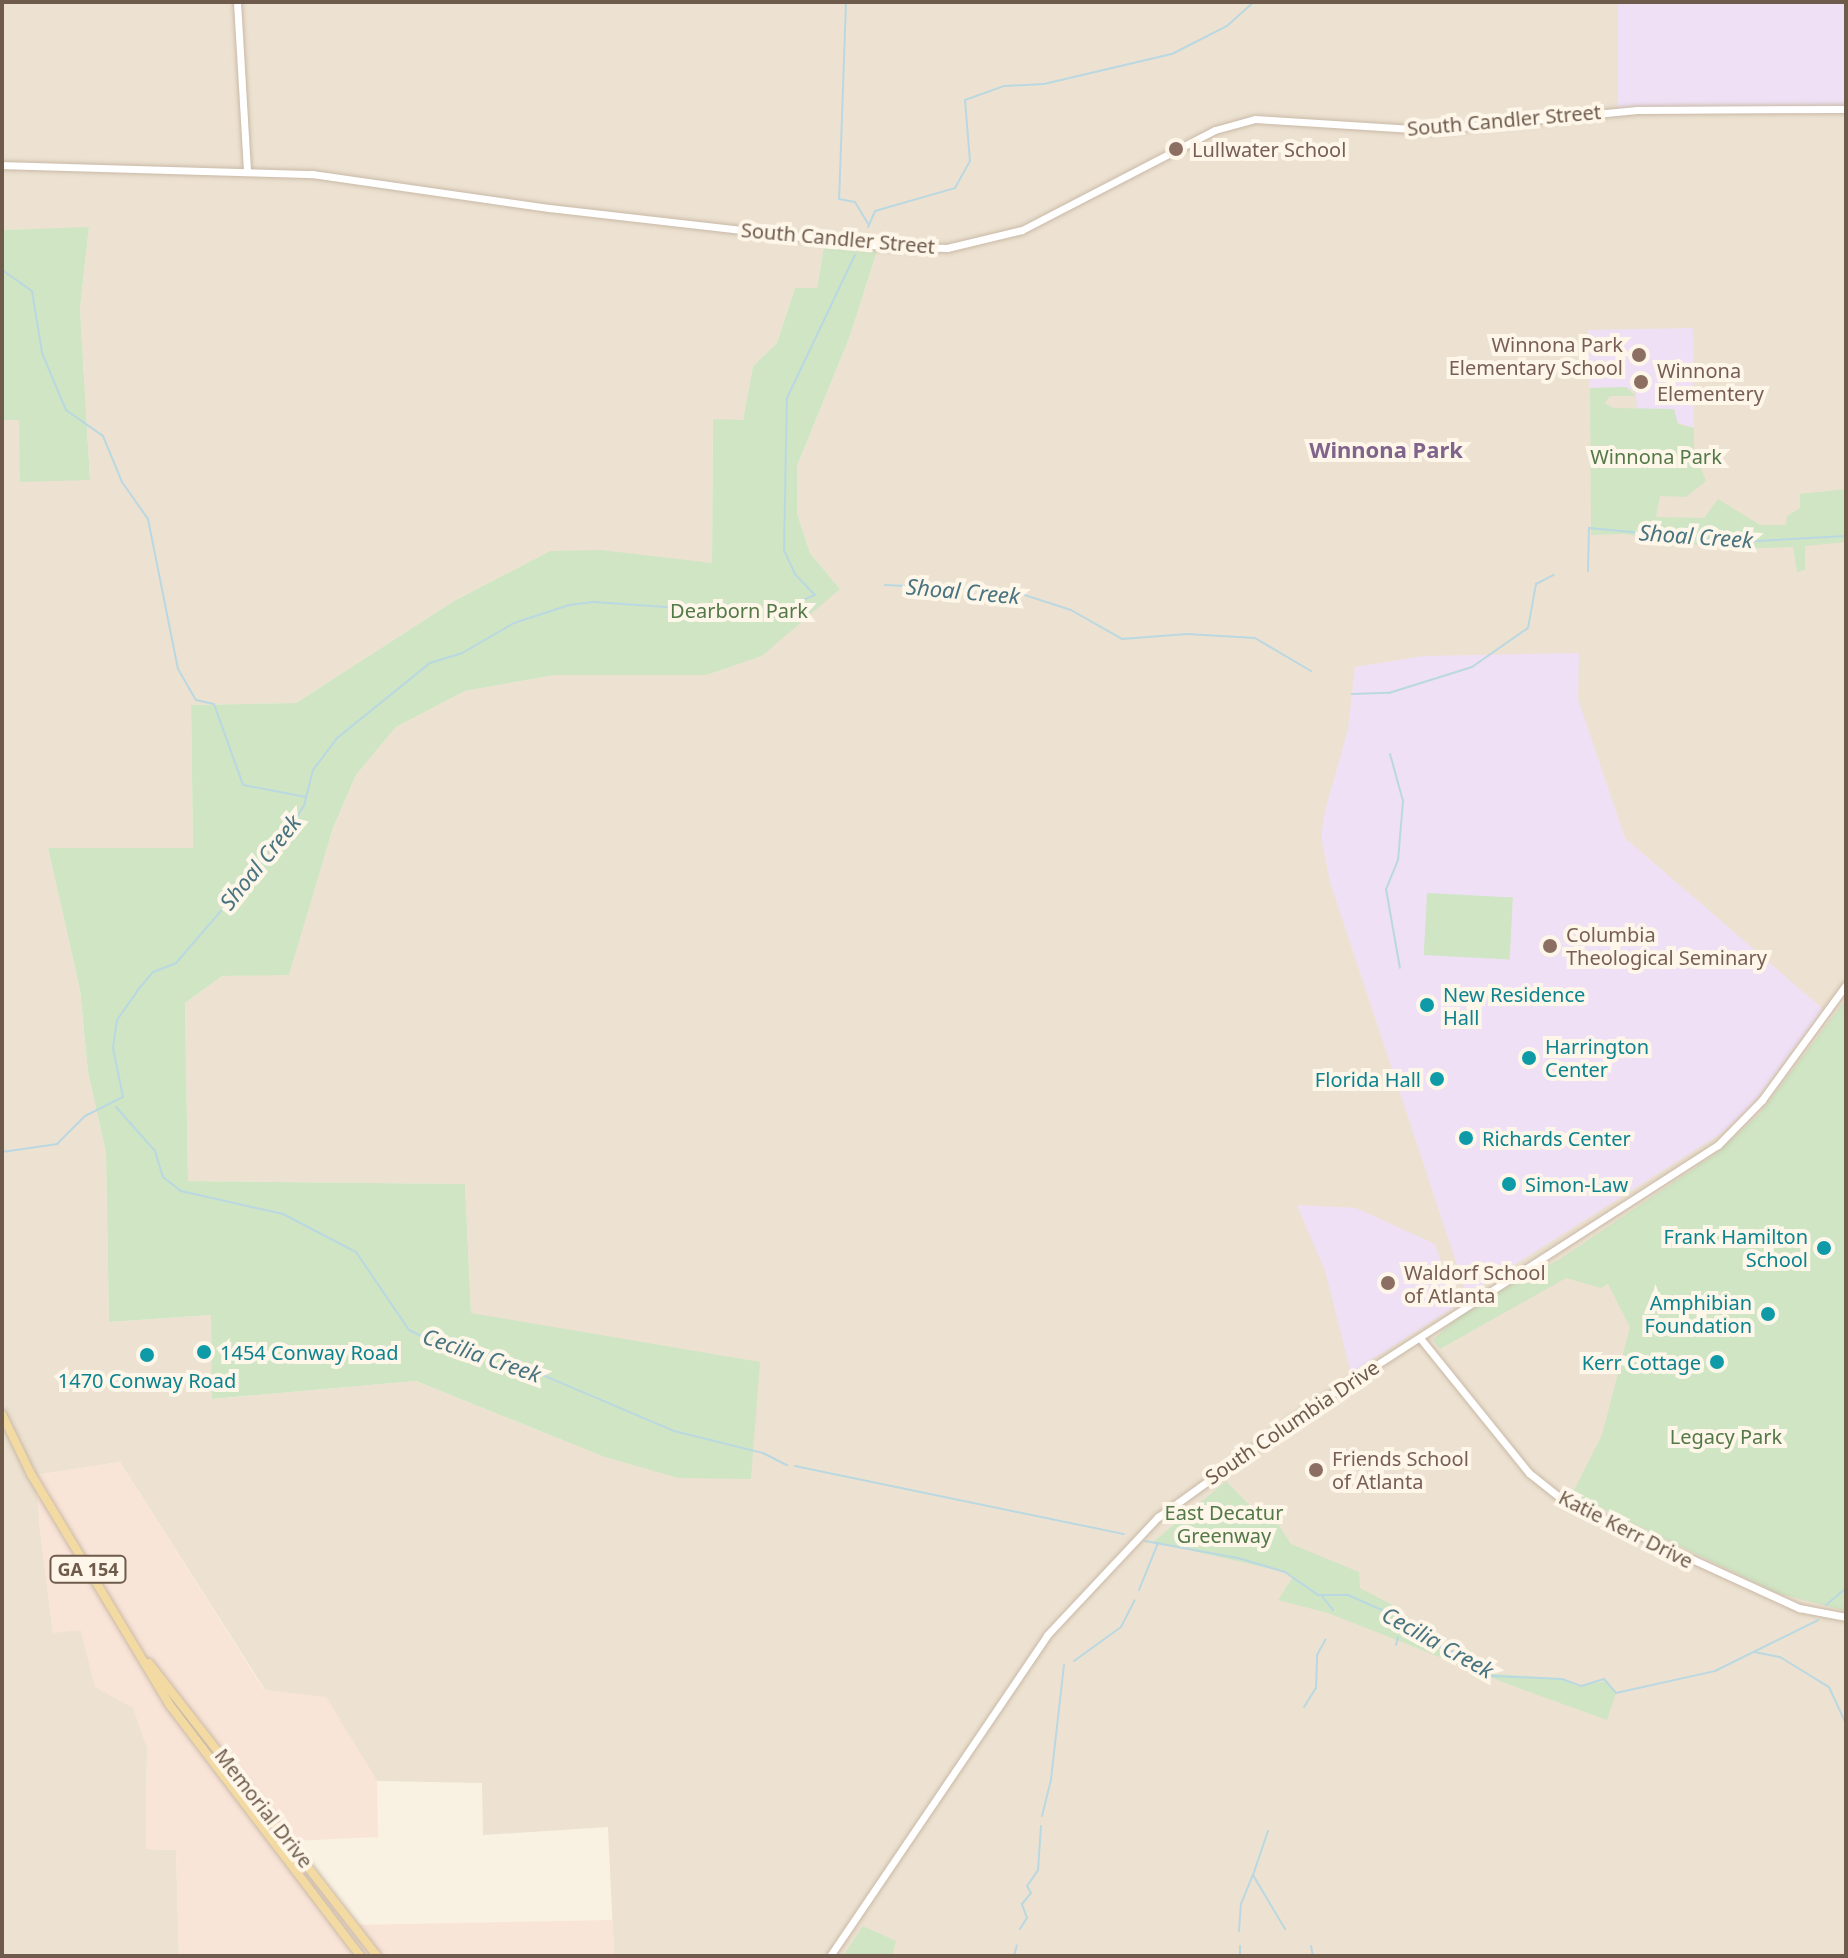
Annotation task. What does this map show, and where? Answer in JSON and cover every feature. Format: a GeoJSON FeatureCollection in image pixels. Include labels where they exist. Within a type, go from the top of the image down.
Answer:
{"type":"FeatureCollection","features":[{"type":"Feature","properties":{"kind":"main road"},"geometry":{"type":"LineString","coordinates":[[237,2],[247,172]]}},
{"type":"Feature","properties":{"kind":"main road","name":"South Candler Street"},"geometry":{"type":"LineString","coordinates":[[2,165],[312,174],[427,193],[858,243],[947,248],[1022,230],[1215,130],[1255,119],[1429,130],[1637,110],[1846,109]]}},
{"type":"Feature","properties":{"kind":"main road","name":"South Columbia Drive"},"geometry":{"type":"LineString","coordinates":[[830,1956],[1047,1635],[1103,1571],[1207,1477],[1718,1145],[1762,1100],[1846,985]]}},
{"type":"Feature","properties":{"kind":"main road","name":"Katie Kerr Drive"},"geometry":{"type":"LineString","coordinates":[[1420,1338],[1529,1473],[1563,1500],[1799,1608],[1846,1617]]}},
{"type":"Feature","properties":{"kind":"main road","name":"Memorial Drive"},"geometry":{"type":"LineString","coordinates":[[2,1414],[31,1474],[202,1750],[360,1956]]}},
{"type":"Feature","properties":{"kind":"main road","name":"Memorial Drive"},"geometry":{"type":"LineString","coordinates":[[148,1663],[377,1956]]}},
{"type":"Feature","properties":{"kind":"shaded area"},"geometry":{"type":"Polygon","coordinates":[[[2,2],[1846,2],[1846,1956],[614,1956],[608,1827],[483,1835],[482,1783],[377,1781],[326,1698],[265,1690],[120,1462],[36,1475],[40,1529],[53,1632],[81,1630],[95,1686],[133,1707],[147,1747],[146,1849],[176,1850],[179,1956],[2,1956],[2,420],[19,420],[90,480],[80,308],[89,228],[2,230],[2,2]],[[824,246],[817,288],[795,288],[777,343],[753,366],[743,421],[713,419],[712,563],[550,551],[454,601],[296,703],[191,705],[193,848],[48,848],[80,990],[88,1072],[106,1153],[109,1322],[211,1315],[213,1399],[416,1381],[602,1456],[471,1313],[465,1184],[188,1181],[185,1003],[222,976],[289,974],[333,828],[356,775],[396,727],[465,691],[555,675],[707,675],[762,656],[815,605],[840,589],[810,553],[797,513],[797,466],[850,336],[877,251],[824,246]]]}},
{"type":"Feature","properties":{"kind":"shaded area"},"geometry":{"type":"Polygon","coordinates":[[[1618,2],[1846,2],[1846,111],[1618,111],[1618,2]]]}},
{"type":"Feature","properties":{"kind":"shaded area","name":"Winnona Elementery"},"geometry":{"type":"Polygon","coordinates":[[[1693,328],[1694,428],[1637,410],[1636,392],[1626,387],[1589,388],[1588,330],[1693,328]]]}},
{"type":"Feature","properties":{"kind":"shaded area","name":"Columbia Theological Seminary"},"geometry":{"type":"Polygon","coordinates":[[[1579,653],[1578,699],[1625,838],[1823,1009],[1752,1105],[1722,1133],[1467,1295],[1330,882],[1321,836],[1325,811],[1348,729],[1355,667],[1424,656],[1579,653]]]}},
{"type":"Feature","properties":{"kind":"shaded area","name":"Waldorf School of Atlanta"},"geometry":{"type":"Polygon","coordinates":[[[1297,1205],[1356,1208],[1435,1244],[1456,1306],[1351,1373],[1325,1271],[1297,1205]]]}},
{"type":"Feature","properties":{"kind":"shaded area"},"geometry":{"type":"Polygon","coordinates":[[[120,1462],[264,1690],[326,1697],[377,1781],[378,1837],[292,1841],[350,1925],[613,1920],[614,1956],[179,1956],[176,1850],[146,1849],[147,1747],[133,1708],[95,1687],[81,1630],[53,1633],[40,1529],[36,1475],[120,1462]]]}},
{"type":"Feature","properties":{"kind":"green space"},"geometry":{"type":"Polygon","coordinates":[[[89,227],[80,308],[90,480],[20,482],[19,420],[2,420],[2,230],[89,227]]]}},
{"type":"Feature","properties":{"kind":"green space","name":"Dearborn Park"},"geometry":{"type":"Polygon","coordinates":[[[824,246],[877,251],[850,336],[797,466],[797,513],[810,553],[840,589],[762,656],[707,675],[555,675],[465,691],[396,727],[356,775],[333,828],[289,975],[222,976],[185,1003],[188,1181],[465,1184],[471,1313],[760,1362],[751,1479],[678,1478],[602,1456],[416,1381],[212,1399],[211,1315],[109,1322],[106,1153],[88,1072],[80,990],[48,848],[193,848],[191,705],[296,703],[454,601],[550,551],[601,550],[712,563],[713,419],[743,420],[753,366],[777,343],[795,288],[817,288],[824,246]]]}},
{"type":"Feature","properties":{"kind":"green space","name":"Winnona Park"},"geometry":{"type":"Polygon","coordinates":[[[1626,387],[1636,396],[1610,396],[1605,403],[1613,408],[1674,409],[1678,424],[1694,428],[1694,450],[1706,481],[1686,497],[1660,496],[1656,517],[1704,518],[1718,499],[1760,525],[1786,525],[1787,516],[1800,508],[1800,494],[1846,489],[1846,542],[1805,546],[1805,570],[1797,572],[1793,547],[1725,549],[1624,534],[1591,535],[1590,388],[1626,387]]]}},
{"type":"Feature","properties":{"kind":"green space"},"geometry":{"type":"Polygon","coordinates":[[[1427,893],[1513,898],[1510,959],[1424,955],[1427,893]]]}},
{"type":"Feature","properties":{"kind":"green space","name":"Legacy Park"},"geometry":{"type":"Polygon","coordinates":[[[1846,999],[1846,1611],[1777,1593],[1572,1494],[1602,1435],[1630,1327],[1608,1284],[1601,1288],[1566,1278],[1440,1349],[1433,1340],[1467,1309],[1560,1259],[1717,1153],[1760,1113],[1846,999]]]}},
{"type":"Feature","properties":{"kind":"green space","name":"East Decatur Greenway"},"geometry":{"type":"Polygon","coordinates":[[[1226,1481],[1260,1516],[1268,1509],[1291,1544],[1359,1572],[1360,1588],[1396,1607],[1396,1616],[1444,1650],[1469,1654],[1484,1673],[1562,1679],[1577,1686],[1607,1681],[1616,1693],[1607,1720],[1513,1686],[1328,1613],[1278,1600],[1293,1577],[1285,1572],[1153,1542],[1226,1481]]]}},
{"type":"Feature","properties":{"kind":"green space"},"geometry":{"type":"Polygon","coordinates":[[[863,1926],[896,1941],[892,1956],[843,1956],[863,1926]]]}},
{"type":"Feature","properties":{"kind":"waterway"},"geometry":{"type":"LineString","coordinates":[[846,2],[839,199],[855,202],[868,224]]}},
{"type":"Feature","properties":{"kind":"waterway"},"geometry":{"type":"LineString","coordinates":[[868,227],[875,211],[955,188],[970,161],[965,100],[1004,86],[1044,84],[1172,54],[1227,26],[1254,2]]}},
{"type":"Feature","properties":{"kind":"waterway","name":"Shoal Creek"},"geometry":{"type":"LineString","coordinates":[[2,1152],[57,1144],[85,1116],[123,1097],[113,1048],[117,1020],[137,991],[153,972],[176,963],[283,839],[304,806],[313,770],[336,739],[430,663],[462,653],[514,623],[569,605],[595,602],[709,610],[736,620],[770,614],[815,595],[795,574],[784,550],[787,398],[855,255]]}},
{"type":"Feature","properties":{"kind":"waterway"},"geometry":{"type":"LineString","coordinates":[[2,270],[32,291],[42,353],[66,410],[103,436],[122,482],[148,519],[178,669],[196,700],[214,704],[243,785],[306,797]]}},
{"type":"Feature","properties":{"kind":"waterway","name":"Shoal Creek"},"geometry":{"type":"LineString","coordinates":[[1588,571],[1589,528],[1738,542],[1846,536]]}},
{"type":"Feature","properties":{"kind":"waterway","name":"Shoal Creek"},"geometry":{"type":"LineString","coordinates":[[1352,694],[1389,693],[1472,667],[1528,628],[1536,584],[1554,575]]}},
{"type":"Feature","properties":{"kind":"waterway","name":"Shoal Creek"},"geometry":{"type":"LineString","coordinates":[[885,585],[1012,591],[1071,610],[1122,639],[1187,634],[1255,638],[1311,671]]}},
{"type":"Feature","properties":{"kind":"waterway"},"geometry":{"type":"LineString","coordinates":[[1390,754],[1403,801],[1398,860],[1386,889],[1400,968]]}},
{"type":"Feature","properties":{"kind":"waterway","name":"Cecilia Creek"},"geometry":{"type":"LineString","coordinates":[[116,1107],[155,1151],[163,1177],[181,1191],[283,1214],[356,1252],[409,1330],[434,1342],[498,1356],[674,1431],[763,1453],[787,1465]]}},
{"type":"Feature","properties":{"kind":"waterway","name":"Cecilia Creek"},"geometry":{"type":"LineString","coordinates":[[795,1466],[1124,1534]]}},
{"type":"Feature","properties":{"kind":"waterway","name":"Cecilia Creek"},"geometry":{"type":"LineString","coordinates":[[1145,1541],[1238,1558],[1285,1572],[1318,1595],[1348,1595],[1409,1622],[1444,1650],[1469,1654],[1479,1669],[1493,1676],[1562,1679],[1581,1686],[1604,1679],[1616,1693],[1715,1671],[1818,1620]]}},
{"type":"Feature","properties":{"kind":"waterway"},"geometry":{"type":"LineString","coordinates":[[1139,1590],[1158,1543]]}},
{"type":"Feature","properties":{"kind":"waterway","name":"Cecilia Creek"},"geometry":{"type":"LineString","coordinates":[[1826,1605],[1846,1588]]}},
{"type":"Feature","properties":{"kind":"waterway"},"geometry":{"type":"LineString","coordinates":[[1322,1596],[1333,1610]]}},
{"type":"Feature","properties":{"kind":"waterway"},"geometry":{"type":"LineString","coordinates":[[1074,1661],[1121,1627],[1135,1600]]}},
{"type":"Feature","properties":{"kind":"waterway"},"geometry":{"type":"LineString","coordinates":[[1392,1626],[1395,1616]]}},
{"type":"Feature","properties":{"kind":"waterway"},"geometry":{"type":"LineString","coordinates":[[1396,1645],[1398,1637]]}},
{"type":"Feature","properties":{"kind":"waterway"},"geometry":{"type":"LineString","coordinates":[[1304,1707],[1316,1688],[1317,1655],[1326,1639]]}},
{"type":"Feature","properties":{"kind":"waterway"},"geometry":{"type":"LineString","coordinates":[[1754,1652],[1780,1657],[1829,1687],[1846,1724]]}},
{"type":"Feature","properties":{"kind":"waterway"},"geometry":{"type":"LineString","coordinates":[[1042,1816],[1051,1779],[1064,1665]]}},
{"type":"Feature","properties":{"kind":"waterway"},"geometry":{"type":"LineString","coordinates":[[1020,1929],[1027,1918],[1022,1904],[1031,1893],[1027,1886],[1038,1870],[1041,1826]]}},
{"type":"Feature","properties":{"kind":"waterway"},"geometry":{"type":"LineString","coordinates":[[1268,1831],[1253,1875],[1285,1929]]}},
{"type":"Feature","properties":{"kind":"waterway"},"geometry":{"type":"LineString","coordinates":[[1239,1931],[1241,1904],[1253,1875]]}},
{"type":"Feature","properties":{"kind":"waterway"},"geometry":{"type":"LineString","coordinates":[[1014,1956],[1017,1945]]}},
{"type":"Feature","properties":{"kind":"waterway"},"geometry":{"type":"LineString","coordinates":[[1240,1946],[1240,1956]]}},
{"type":"Feature","properties":{"kind":"waterway"},"geometry":{"type":"LineString","coordinates":[[1311,1946],[1313,1956]]}},
{"type":"Feature","properties":{"kind":"place","name":"Lullwater School"},"geometry":{"type":"Point","coordinates":[1176,149]}},
{"type":"Feature","properties":{"kind":"place","name":"Winnona Park Elementary School"},"geometry":{"type":"Point","coordinates":[1639,355]}},
{"type":"Feature","properties":{"kind":"place","name":"Winnona Elementery"},"geometry":{"type":"Point","coordinates":[1641,382]}},
{"type":"Feature","properties":{"kind":"place","name":"Columbia Theological Seminary"},"geometry":{"type":"Point","coordinates":[1550,946]}},
{"type":"Feature","properties":{"kind":"place","name":"New Residence Hall"},"geometry":{"type":"Point","coordinates":[1427,1005]}},
{"type":"Feature","properties":{"kind":"place","name":"Harrington Center"},"geometry":{"type":"Point","coordinates":[1529,1058]}},
{"type":"Feature","properties":{"kind":"place","name":"Florida Hall"},"geometry":{"type":"Point","coordinates":[1437,1079]}},
{"type":"Feature","properties":{"kind":"place","name":"Richards Center"},"geometry":{"type":"Point","coordinates":[1466,1138]}},
{"type":"Feature","properties":{"kind":"place","name":"Simon-Law"},"geometry":{"type":"Point","coordinates":[1509,1184]}},
{"type":"Feature","properties":{"kind":"place","name":"Frank Hamilton School"},"geometry":{"type":"Point","coordinates":[1824,1248]}},
{"type":"Feature","properties":{"kind":"place","name":"Waldorf School of Atlanta"},"geometry":{"type":"Point","coordinates":[1388,1283]}},
{"type":"Feature","properties":{"kind":"place","name":"Amphibian Foundation"},"geometry":{"type":"Point","coordinates":[1768,1314]}},
{"type":"Feature","properties":{"kind":"place","name":"1454 Conway Road"},"geometry":{"type":"Point","coordinates":[204,1352]}},
{"type":"Feature","properties":{"kind":"place","name":"1470 Conway Road"},"geometry":{"type":"Point","coordinates":[147,1355]}},
{"type":"Feature","properties":{"kind":"place","name":"Kerr Cottage"},"geometry":{"type":"Point","coordinates":[1717,1362]}},
{"type":"Feature","properties":{"kind":"place","name":"Friends School of Atlanta"},"geometry":{"type":"Point","coordinates":[1316,1470]}},
{"type":"Feature","properties":{"kind":"district","name":"Winnona Park"},"geometry":{"type":"Point","coordinates":[1386,450]}}]}
